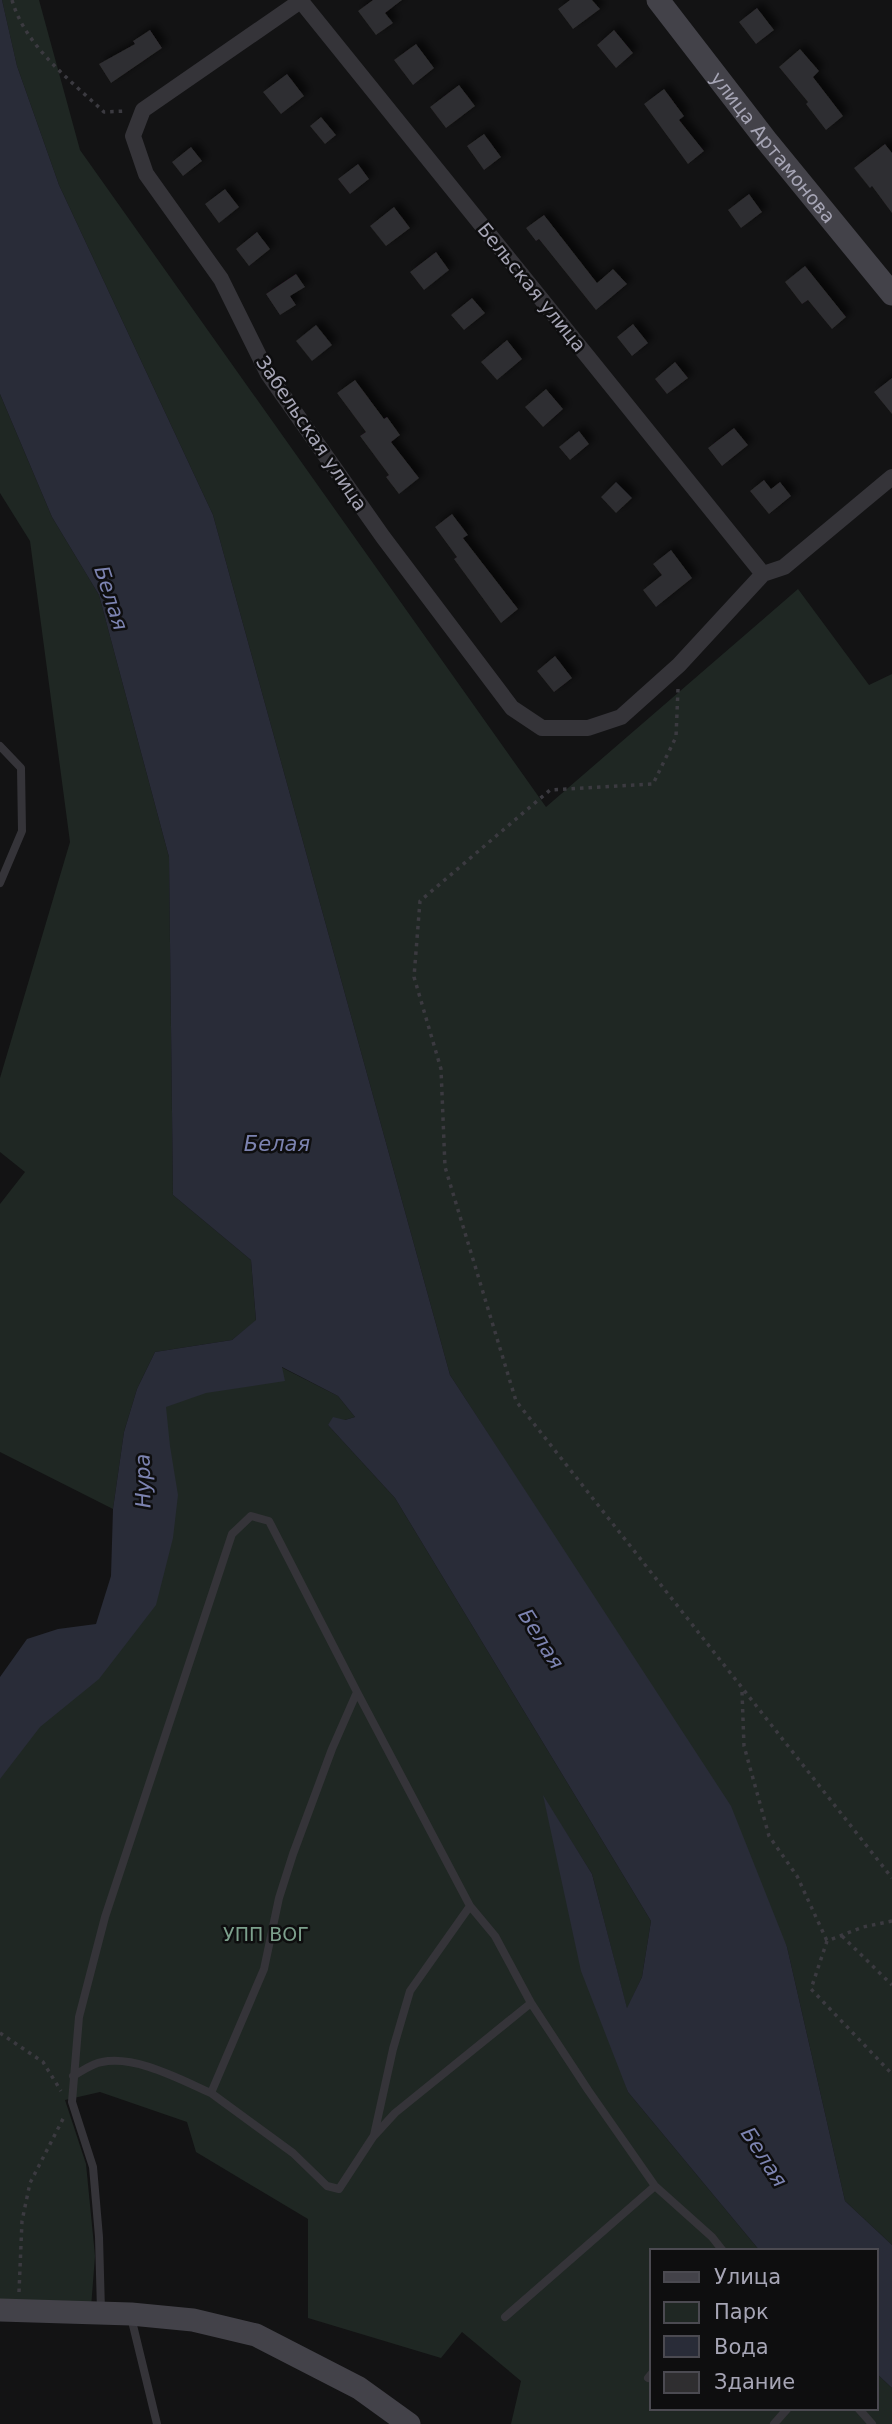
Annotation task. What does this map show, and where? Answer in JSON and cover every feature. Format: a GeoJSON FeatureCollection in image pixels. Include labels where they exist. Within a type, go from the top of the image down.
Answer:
{"type":"FeatureCollection","features":[{"type":"Feature","properties":{"kind":"street"},"geometry":{"type":"LineString","coordinates":[[143,110],[301,0]]}},
{"type":"Feature","properties":{"kind":"street","name":"Бельская улица"},"geometry":{"type":"LineString","coordinates":[[301,0],[763,574]]}},
{"type":"Feature","properties":{"kind":"street","name":"улица Артамонова"},"geometry":{"type":"LineString","coordinates":[[658,0],[766,140],[892,294]]}},
{"type":"Feature","properties":{"kind":"street","name":"Забельская улица"},"geometry":{"type":"LineString","coordinates":[[143,110],[133,136],[146,174],[221,279],[268,374],[383,537],[512,709],[542,728],[588,728],[621,717],[679,665]]}},
{"type":"Feature","properties":{"kind":"street"},"geometry":{"type":"LineString","coordinates":[[679,665],[763,574],[784,567],[892,477]]}},
{"type":"Feature","properties":{"kind":"street"},"geometry":{"type":"LineString","coordinates":[[6,2302],[101,2314],[193,2320],[256,2335],[359,2388],[409,2424]]}},
{"type":"Feature","properties":{"kind":"lane"},"geometry":{"type":"LineString","coordinates":[[0,746],[21,768],[22,831],[0,883]]}},
{"type":"Feature","properties":{"kind":"lane"},"geometry":{"type":"LineString","coordinates":[[101,2314],[99,2237],[93,2167],[72,2102],[79,2017],[104,1917],[232,1534],[251,1516],[269,1521],[470,1906],[495,1936],[531,2003],[655,2186],[712,2237],[721,2249]]}},
{"type":"Feature","properties":{"kind":"lane"},"geometry":{"type":"LineString","coordinates":[[211,2093],[264,1969],[279,1899],[293,1854],[332,1749],[357,1692]]}},
{"type":"Feature","properties":{"kind":"lane"},"geometry":{"type":"LineString","coordinates":[[373,2137],[393,2049],[410,1991],[470,1906]]}},
{"type":"Feature","properties":{"kind":"lane"},"geometry":{"type":"LineString","coordinates":[[73,2076],[101,2062],[128,2062],[165,2073],[211,2093],[293,2153],[327,2186],[339,2189],[373,2137],[395,2113],[531,2003]]}},
{"type":"Feature","properties":{"kind":"lane"},"geometry":{"type":"LineString","coordinates":[[505,2318],[655,2186]]}},
{"type":"Feature","properties":{"kind":"lane"},"geometry":{"type":"LineString","coordinates":[[131,2314],[158,2424]]}},
{"type":"Feature","properties":{"kind":"lane"},"geometry":{"type":"LineString","coordinates":[[774,2424],[786,2410]]}},
{"type":"Feature","properties":{"kind":"lane"},"geometry":{"type":"LineString","coordinates":[[860,2410],[872,2424]]}},
{"type":"Feature","properties":{"kind":"path"},"geometry":{"type":"LineString","coordinates":[[12,0],[17,18],[51,62],[104,112],[143,110]]}},
{"type":"Feature","properties":{"kind":"path"},"geometry":{"type":"LineString","coordinates":[[679,665],[676,737],[653,784],[550,790],[420,901],[414,976],[441,1069],[445,1167],[516,1401],[892,1878]]}},
{"type":"Feature","properties":{"kind":"path"},"geometry":{"type":"LineString","coordinates":[[742,1689],[744,1746],[769,1836],[797,1876],[827,1941],[811,1989],[892,2074]]}},
{"type":"Feature","properties":{"kind":"path"},"geometry":{"type":"LineString","coordinates":[[827,1941],[863,1927],[892,1921]]}},
{"type":"Feature","properties":{"kind":"path"},"geometry":{"type":"LineString","coordinates":[[842,1936],[892,1985]]}},
{"type":"Feature","properties":{"kind":"path"},"geometry":{"type":"LineString","coordinates":[[0,2033],[43,2062],[59,2089],[72,2102],[30,2183],[22,2221],[19,2293],[6,2302]]}},
{"type":"Feature","properties":{"kind":"green space"},"geometry":{"type":"Polygon","coordinates":[[[2,0],[39,0],[80,150],[546,807],[798,589],[869,685],[892,674],[892,2245],[845,2201],[787,1947],[649,1683],[450,1375],[213,515],[59,185],[17,66],[2,0]]]}},
{"type":"Feature","properties":{"kind":"green space"},"geometry":{"type":"Polygon","coordinates":[[[0,394],[52,517],[99,595],[169,857],[173,1195],[251,1260],[256,1321],[232,1340],[155,1352],[137,1389],[124,1432],[113,1509],[0,1452],[0,1204],[25,1172],[0,1152],[0,1078],[70,842],[30,541],[0,493],[0,394]]]}},
{"type":"Feature","properties":{"kind":"green space","name":"УПП ВОГ"},"geometry":{"type":"Polygon","coordinates":[[[281,1367],[338,1396],[355,1417],[328,1425],[395,1498],[651,1921],[642,1977],[627,2009],[592,1874],[544,1798],[562,1874],[628,2092],[758,2249],[650,2249],[650,2410],[878,2410],[878,2375],[892,2388],[892,2424],[511,2424],[521,2381],[462,2332],[441,2358],[308,2318],[308,2219],[196,2152],[187,2122],[100,2092],[65,2100],[86,2164],[95,2256],[91,2308],[0,2310],[0,1746],[116,1653],[158,1405],[281,1367]]]}},
{"type":"Feature","properties":{"kind":"water","name":"Белая"},"geometry":{"type":"Polygon","coordinates":[[[2,0],[17,66],[59,185],[213,515],[450,1375],[731,1806],[787,1947],[845,2201],[892,2245],[892,2388],[878,2375],[878,2249],[758,2249],[628,2092],[581,1971],[543,1795],[592,1874],[627,2008],[642,1977],[651,1921],[395,1498],[328,1425],[333,1417],[345,1420],[355,1417],[338,1396],[282,1367],[285,1381],[206,1393],[166,1407],[178,1495],[173,1538],[156,1605],[99,1679],[40,1727],[0,1779],[0,1677],[27,1639],[58,1629],[96,1624],[111,1576],[113,1509],[124,1432],[137,1389],[155,1352],[232,1340],[256,1320],[251,1260],[173,1195],[169,857],[99,595],[52,517],[0,394],[2,0]]]}},
{"type":"Feature","properties":{"kind":"building"},"geometry":{"type":"Polygon","coordinates":[[[373,0],[402,0],[385,13],[393,23],[376,35],[358,11],[373,0]]]}},
{"type":"Feature","properties":{"kind":"building"},"geometry":{"type":"Polygon","coordinates":[[[570,0],[592,0],[600,9],[573,29],[558,9],[570,0]]]}},
{"type":"Feature","properties":{"kind":"building"},"geometry":{"type":"Polygon","coordinates":[[[757,8],[774,30],[756,44],[739,22],[757,8]]]}},
{"type":"Feature","properties":{"kind":"building"},"geometry":{"type":"Polygon","coordinates":[[[150,30],[162,48],[111,83],[99,64],[135,44],[133,41],[150,30]]]}},
{"type":"Feature","properties":{"kind":"building"},"geometry":{"type":"Polygon","coordinates":[[[614,30],[633,53],[616,68],[597,45],[614,30]]]}},
{"type":"Feature","properties":{"kind":"building"},"geometry":{"type":"Polygon","coordinates":[[[416,44],[434,68],[413,85],[394,60],[416,44]]]}},
{"type":"Feature","properties":{"kind":"building"},"geometry":{"type":"Polygon","coordinates":[[[800,49],[819,71],[813,77],[843,116],[826,130],[806,104],[808,102],[779,67],[800,49]]]}},
{"type":"Feature","properties":{"kind":"building"},"geometry":{"type":"Polygon","coordinates":[[[287,74],[304,96],[281,114],[263,92],[287,74]]]}},
{"type":"Feature","properties":{"kind":"building"},"geometry":{"type":"Polygon","coordinates":[[[459,85],[475,106],[446,128],[430,107],[459,85]]]}},
{"type":"Feature","properties":{"kind":"building"},"geometry":{"type":"Polygon","coordinates":[[[664,89],[684,116],[679,120],[704,151],[688,164],[644,104],[664,89]]]}},
{"type":"Feature","properties":{"kind":"building"},"geometry":{"type":"Polygon","coordinates":[[[321,117],[336,135],[325,144],[310,126],[321,117]]]}},
{"type":"Feature","properties":{"kind":"building"},"geometry":{"type":"Polygon","coordinates":[[[484,134],[501,157],[484,170],[467,146],[484,134]]]}},
{"type":"Feature","properties":{"kind":"building"},"geometry":{"type":"Polygon","coordinates":[[[885,144],[892,153],[892,213],[872,186],[870,188],[854,168],[885,144]]]}},
{"type":"Feature","properties":{"kind":"building"},"geometry":{"type":"Polygon","coordinates":[[[191,147],[202,161],[183,176],[172,162],[191,147]]]}},
{"type":"Feature","properties":{"kind":"building"},"geometry":{"type":"Polygon","coordinates":[[[358,164],[369,179],[350,194],[338,179],[358,164]]]}},
{"type":"Feature","properties":{"kind":"building"},"geometry":{"type":"Polygon","coordinates":[[[225,189],[239,207],[219,223],[205,204],[225,189]]]}},
{"type":"Feature","properties":{"kind":"building"},"geometry":{"type":"Polygon","coordinates":[[[749,194],[762,212],[741,228],[728,210],[749,194]]]}},
{"type":"Feature","properties":{"kind":"building"},"geometry":{"type":"Polygon","coordinates":[[[394,207],[410,228],[386,246],[370,226],[394,207]]]}},
{"type":"Feature","properties":{"kind":"building"},"geometry":{"type":"Polygon","coordinates":[[[544,215],[597,283],[613,269],[627,284],[596,310],[539,239],[536,241],[526,228],[544,215]]]}},
{"type":"Feature","properties":{"kind":"building"},"geometry":{"type":"Polygon","coordinates":[[[257,232],[270,249],[249,266],[236,249],[257,232]]]}},
{"type":"Feature","properties":{"kind":"building"},"geometry":{"type":"Polygon","coordinates":[[[436,252],[449,270],[424,290],[410,272],[436,252]]]}},
{"type":"Feature","properties":{"kind":"building"},"geometry":{"type":"Polygon","coordinates":[[[805,266],[846,317],[832,329],[808,300],[802,304],[785,282],[805,266]]]}},
{"type":"Feature","properties":{"kind":"building"},"geometry":{"type":"Polygon","coordinates":[[[296,274],[305,287],[290,296],[296,305],[280,315],[266,294],[296,274]]]}},
{"type":"Feature","properties":{"kind":"building"},"geometry":{"type":"Polygon","coordinates":[[[472,298],[485,313],[464,330],[451,315],[472,298]]]}},
{"type":"Feature","properties":{"kind":"building"},"geometry":{"type":"Polygon","coordinates":[[[633,324],[648,343],[632,356],[617,337],[633,324]]]}},
{"type":"Feature","properties":{"kind":"building"},"geometry":{"type":"Polygon","coordinates":[[[316,325],[332,345],[312,361],[296,341],[316,325]]]}},
{"type":"Feature","properties":{"kind":"building"},"geometry":{"type":"Polygon","coordinates":[[[507,340],[522,359],[497,380],[481,362],[507,340]]]}},
{"type":"Feature","properties":{"kind":"building"},"geometry":{"type":"Polygon","coordinates":[[[675,362],[688,378],[667,394],[655,379],[675,362]]]}},
{"type":"Feature","properties":{"kind":"building"},"geometry":{"type":"Polygon","coordinates":[[[892,378],[892,414],[874,392],[892,378]]]}},
{"type":"Feature","properties":{"kind":"building"},"geometry":{"type":"Polygon","coordinates":[[[355,380],[384,419],[387,417],[400,435],[391,442],[419,478],[399,494],[386,477],[389,475],[360,436],[366,432],[337,393],[355,380]]]}},
{"type":"Feature","properties":{"kind":"building"},"geometry":{"type":"Polygon","coordinates":[[[546,389],[563,409],[543,427],[525,407],[546,389]]]}},
{"type":"Feature","properties":{"kind":"building"},"geometry":{"type":"Polygon","coordinates":[[[734,428],[748,445],[722,466],[708,448],[734,428]]]}},
{"type":"Feature","properties":{"kind":"building"},"geometry":{"type":"Polygon","coordinates":[[[579,431],[589,444],[570,460],[559,447],[579,431]]]}},
{"type":"Feature","properties":{"kind":"building"},"geometry":{"type":"Polygon","coordinates":[[[764,480],[771,489],[780,482],[791,496],[769,514],[750,491],[764,480]]]}},
{"type":"Feature","properties":{"kind":"building"},"geometry":{"type":"Polygon","coordinates":[[[616,482],[632,498],[616,513],[601,497],[616,482]]]}},
{"type":"Feature","properties":{"kind":"building"},"geometry":{"type":"Polygon","coordinates":[[[452,514],[468,535],[463,538],[518,609],[501,623],[454,559],[457,557],[435,527],[452,514]]]}},
{"type":"Feature","properties":{"kind":"building"},"geometry":{"type":"Polygon","coordinates":[[[671,550],[692,578],[656,607],[643,590],[662,575],[653,564],[671,550]]]}},
{"type":"Feature","properties":{"kind":"building"},"geometry":{"type":"Polygon","coordinates":[[[555,656],[572,678],[554,692],[537,671],[555,656]]]}},
{"type":"Feature","properties":{"kind":"water label","name":"Нура"},"geometry":{"type":"Point","coordinates":[143,1481]}}]}
